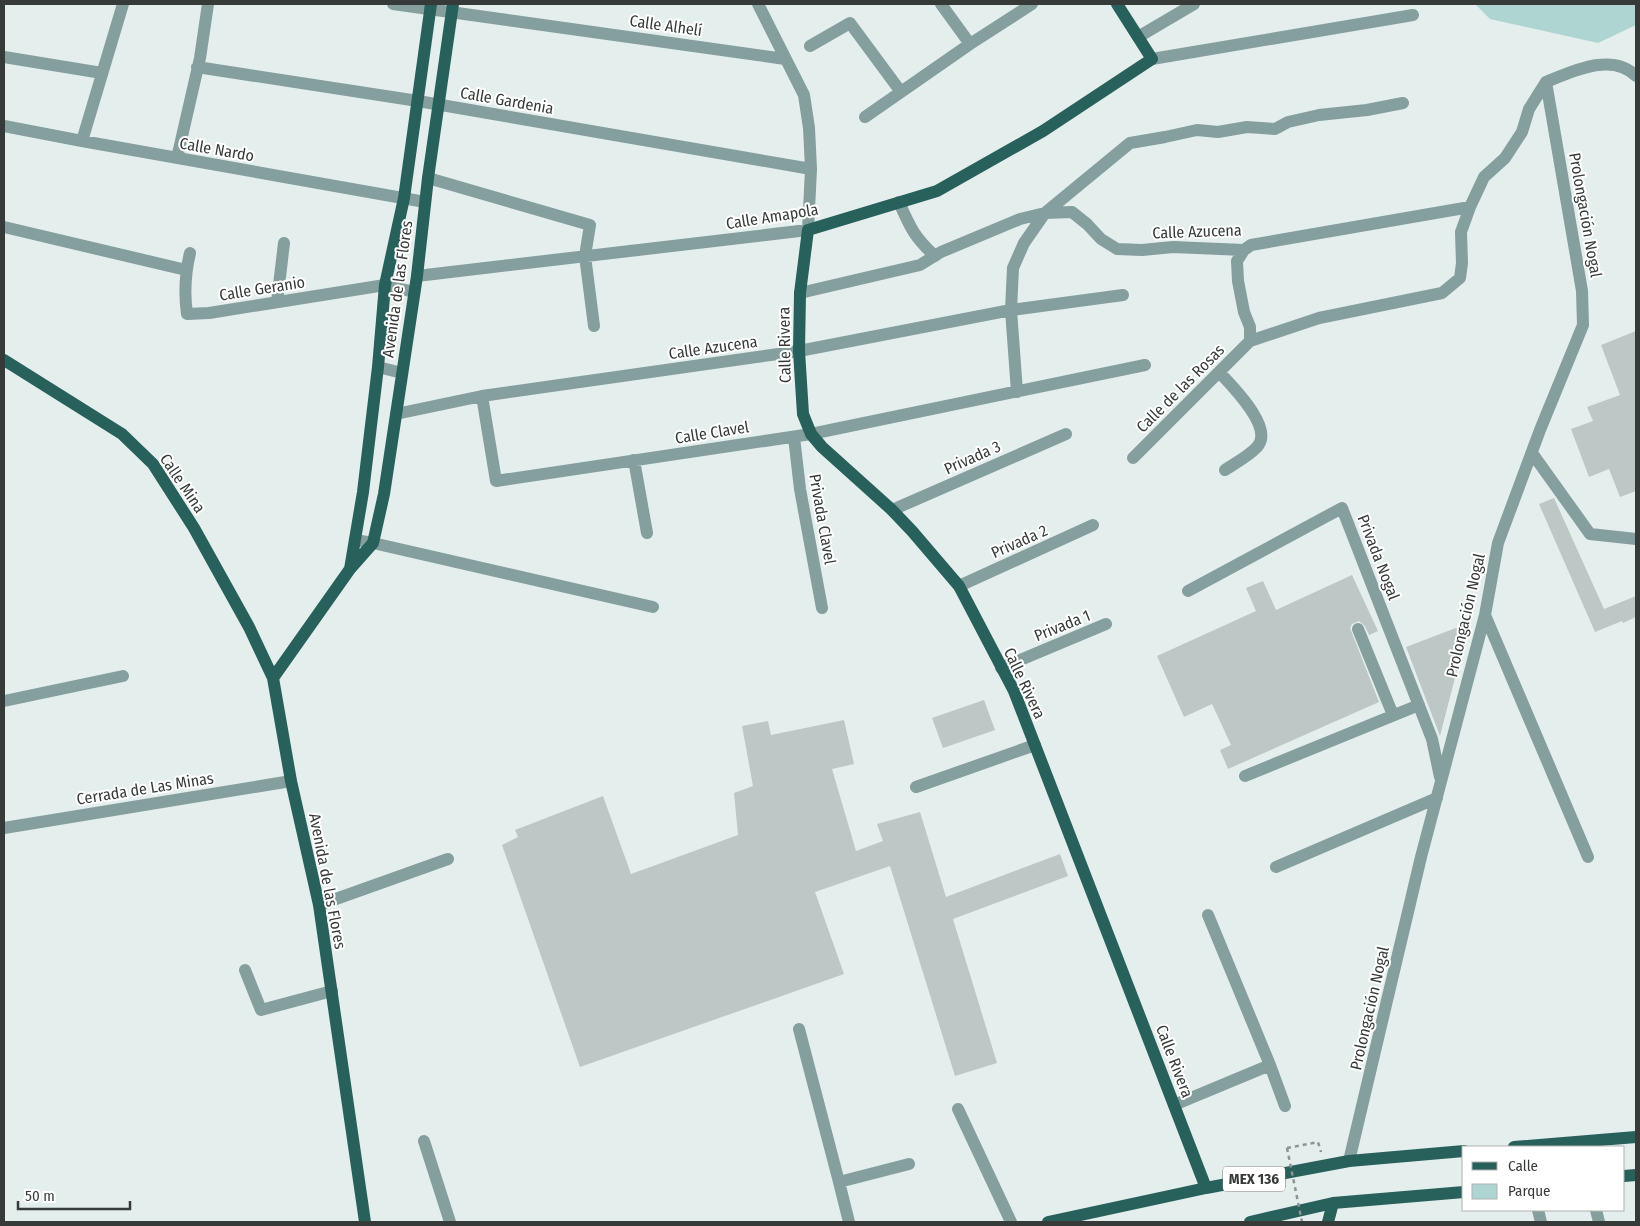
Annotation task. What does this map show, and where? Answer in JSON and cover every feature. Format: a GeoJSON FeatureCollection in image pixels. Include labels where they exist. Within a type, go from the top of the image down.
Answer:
{"type":"FeatureCollection","features":[{"type":"Feature","properties":{"kind":"main road"},"geometry":{"type":"LineString","coordinates":[[1117,4],[1152,59]]}},
{"type":"Feature","properties":{"kind":"main road","name":"Avenida de las Flores"},"geometry":{"type":"LineString","coordinates":[[350,569],[378,367],[385,285],[404,198],[431,7]]}},
{"type":"Feature","properties":{"kind":"main road","name":"Avenida de las Flores"},"geometry":{"type":"LineString","coordinates":[[365,1222],[319,905],[291,781],[273,678],[350,569],[373,543],[384,494],[396,414],[453,8]]}},
{"type":"Feature","properties":{"kind":"main road","name":"Calle Amapola"},"geometry":{"type":"LineString","coordinates":[[808,230],[937,191],[1043,131],[1152,59]]}},
{"type":"Feature","properties":{"kind":"main road","name":"Calle Rivera"},"geometry":{"type":"LineString","coordinates":[[808,230],[800,293],[799,351],[803,414],[811,434],[822,447],[892,510],[959,586],[1014,691],[1206,1188]]}},
{"type":"Feature","properties":{"kind":"main road","name":"Calle Mina"},"geometry":{"type":"LineString","coordinates":[[4,360],[122,434],[153,464],[194,528],[249,628],[273,678]]}},
{"type":"Feature","properties":{"kind":"main road"},"geometry":{"type":"LineString","coordinates":[[1526,1146],[1636,1137]]}},
{"type":"Feature","properties":{"kind":"main road","name":"MEX 136"},"geometry":{"type":"LineString","coordinates":[[1048,1222],[1206,1188],[1349,1161],[1462,1151]]}},
{"type":"Feature","properties":{"kind":"main road","name":"MEX 136"},"geometry":{"type":"LineString","coordinates":[[1250,1222],[1333,1204],[1462,1192]]}},
{"type":"Feature","properties":{"kind":"main road"},"geometry":{"type":"LineString","coordinates":[[1328,1222],[1333,1204]]}},
{"type":"Feature","properties":{"kind":"street"},"geometry":{"type":"LineString","coordinates":[[82,141],[123,4]]}},
{"type":"Feature","properties":{"kind":"street"},"geometry":{"type":"LineString","coordinates":[[177,158],[197,67],[208,4]]}},
{"type":"Feature","properties":{"kind":"street","name":"Calle Alhelí"},"geometry":{"type":"LineString","coordinates":[[393,4],[453,8],[785,59]]}},
{"type":"Feature","properties":{"kind":"street"},"geometry":{"type":"LineString","coordinates":[[758,4],[804,95],[810,128],[811,169],[808,230]]}},
{"type":"Feature","properties":{"kind":"street"},"geometry":{"type":"LineString","coordinates":[[941,4],[970,44]]}},
{"type":"Feature","properties":{"kind":"street"},"geometry":{"type":"LineString","coordinates":[[865,117],[970,44],[1032,4]]}},
{"type":"Feature","properties":{"kind":"street"},"geometry":{"type":"LineString","coordinates":[[1138,37],[1194,4]]}},
{"type":"Feature","properties":{"kind":"street"},"geometry":{"type":"LineString","coordinates":[[1152,59],[1413,15]]}},
{"type":"Feature","properties":{"kind":"street"},"geometry":{"type":"LineString","coordinates":[[810,46],[850,23],[901,92]]}},
{"type":"Feature","properties":{"kind":"street"},"geometry":{"type":"LineString","coordinates":[[4,57],[102,73]]}},
{"type":"Feature","properties":{"kind":"street"},"geometry":{"type":"LineString","coordinates":[[1244,250],[1237,261],[1244,312],[1250,327],[1250,341],[1319,318],[1442,293],[1460,278],[1462,263],[1461,232],[1484,177],[1505,158],[1522,132],[1529,109],[1546,82],[1586,66],[1616,65],[1632,72],[1636,76]]}},
{"type":"Feature","properties":{"kind":"street","name":"Calle Gardenia"},"geometry":{"type":"LineString","coordinates":[[197,67],[418,101],[811,169]]}},
{"type":"Feature","properties":{"kind":"street","name":"Prolongación Nogal"},"geometry":{"type":"LineString","coordinates":[[1349,1161],[1421,857],[1485,615],[1498,543],[1584,325],[1582,291],[1546,82]]}},
{"type":"Feature","properties":{"kind":"street"},"geometry":{"type":"LineString","coordinates":[[1017,392],[1011,310],[1014,268],[1024,243],[1046,213],[1130,143],[1197,130],[1218,132],[1248,127],[1275,128],[1288,122],[1319,115],[1367,110],[1403,103]]}},
{"type":"Feature","properties":{"kind":"street","name":"Calle Nardo"},"geometry":{"type":"LineString","coordinates":[[4,126],[425,202]]}},
{"type":"Feature","properties":{"kind":"street"},"geometry":{"type":"LineString","coordinates":[[428,178],[590,225],[585,256],[594,326]]}},
{"type":"Feature","properties":{"kind":"street"},"geometry":{"type":"LineString","coordinates":[[899,202],[910,229],[935,256]]}},
{"type":"Feature","properties":{"kind":"street","name":"Calle Azucena"},"geometry":{"type":"LineString","coordinates":[[800,293],[920,266],[935,256],[1020,219],[1046,213],[1072,212],[1101,239],[1117,249],[1142,250],[1173,247],[1244,250],[1251,245],[1470,207]]}},
{"type":"Feature","properties":{"kind":"street"},"geometry":{"type":"LineString","coordinates":[[4,227],[186,270]]}},
{"type":"Feature","properties":{"kind":"street","name":"Calle Amapola"},"geometry":{"type":"LineString","coordinates":[[416,276],[808,230]]}},
{"type":"Feature","properties":{"kind":"street"},"geometry":{"type":"LineString","coordinates":[[277,302],[284,243]]}},
{"type":"Feature","properties":{"kind":"street","name":"Calle Geranio"},"geometry":{"type":"LineString","coordinates":[[190,253],[186,270],[185,296],[187,314],[209,313],[385,285]]}},
{"type":"Feature","properties":{"kind":"street"},"geometry":{"type":"LineString","coordinates":[[385,285],[414,292]]}},
{"type":"Feature","properties":{"kind":"street","name":"Calle Azucena"},"geometry":{"type":"LineString","coordinates":[[396,414],[482,396],[799,351],[1011,310],[1123,294]]}},
{"type":"Feature","properties":{"kind":"street","name":"Calle de las Rosas"},"geometry":{"type":"LineString","coordinates":[[1133,458],[1250,341]]}},
{"type":"Feature","properties":{"kind":"street","name":"Calle Clavel"},"geometry":{"type":"LineString","coordinates":[[482,396],[496,481],[811,434],[1145,365]]}},
{"type":"Feature","properties":{"kind":"street"},"geometry":{"type":"LineString","coordinates":[[378,367],[402,373]]}},
{"type":"Feature","properties":{"kind":"street"},"geometry":{"type":"LineString","coordinates":[[1219,372],[1253,413],[1261,436],[1261,442],[1256,448],[1225,470]]}},
{"type":"Feature","properties":{"kind":"street","name":"Privada 3"},"geometry":{"type":"LineString","coordinates":[[892,510],[1066,434]]}},
{"type":"Feature","properties":{"kind":"street","name":"Privada Clavel"},"geometry":{"type":"LineString","coordinates":[[794,436],[800,489],[822,608]]}},
{"type":"Feature","properties":{"kind":"street"},"geometry":{"type":"LineString","coordinates":[[1532,453],[1590,534],[1636,539]]}},
{"type":"Feature","properties":{"kind":"street"},"geometry":{"type":"LineString","coordinates":[[634,460],[647,533]]}},
{"type":"Feature","properties":{"kind":"street","name":"Privada Nogal"},"geometry":{"type":"LineString","coordinates":[[1188,592],[1342,508],[1432,738],[1441,782]]}},
{"type":"Feature","properties":{"kind":"street","name":"Privada 2"},"geometry":{"type":"LineString","coordinates":[[959,586],[1093,525]]}},
{"type":"Feature","properties":{"kind":"street"},"geometry":{"type":"LineString","coordinates":[[355,540],[653,608]]}},
{"type":"Feature","properties":{"kind":"street"},"geometry":{"type":"LineString","coordinates":[[1485,615],[1588,857]]}},
{"type":"Feature","properties":{"kind":"street","name":"Privada 1"},"geometry":{"type":"LineString","coordinates":[[1001,668],[1106,624]]}},
{"type":"Feature","properties":{"kind":"street"},"geometry":{"type":"LineString","coordinates":[[1358,629],[1393,716]]}},
{"type":"Feature","properties":{"kind":"street"},"geometry":{"type":"LineString","coordinates":[[4,701],[123,676]]}},
{"type":"Feature","properties":{"kind":"street"},"geometry":{"type":"LineString","coordinates":[[1245,776],[1419,705]]}},
{"type":"Feature","properties":{"kind":"street"},"geometry":{"type":"LineString","coordinates":[[916,787],[1035,745]]}},
{"type":"Feature","properties":{"kind":"street","name":"Cerrada de Las Minas"},"geometry":{"type":"LineString","coordinates":[[4,828],[291,781]]}},
{"type":"Feature","properties":{"kind":"street"},"geometry":{"type":"LineString","coordinates":[[1276,866],[1437,798]]}},
{"type":"Feature","properties":{"kind":"street"},"geometry":{"type":"LineString","coordinates":[[319,905],[448,859]]}},
{"type":"Feature","properties":{"kind":"street"},"geometry":{"type":"LineString","coordinates":[[1208,915],[1285,1106]]}},
{"type":"Feature","properties":{"kind":"street"},"geometry":{"type":"LineString","coordinates":[[245,970],[260,1010],[332,991]]}},
{"type":"Feature","properties":{"kind":"street"},"geometry":{"type":"LineString","coordinates":[[800,1029],[849,1222]]}},
{"type":"Feature","properties":{"kind":"street"},"geometry":{"type":"LineString","coordinates":[[1174,1105],[1270,1065]]}},
{"type":"Feature","properties":{"kind":"street"},"geometry":{"type":"LineString","coordinates":[[958,1109],[1011,1222]]}},
{"type":"Feature","properties":{"kind":"street"},"geometry":{"type":"LineString","coordinates":[[424,1141],[450,1222]]}},
{"type":"Feature","properties":{"kind":"street"},"geometry":{"type":"LineString","coordinates":[[839,1182],[909,1164]]}},
{"type":"Feature","properties":{"kind":"path"},"geometry":{"type":"LineString","coordinates":[[1302,1222],[1286,1148],[1318,1142]]}},
{"type":"Feature","properties":{"kind":"green space"},"geometry":{"type":"Polygon","coordinates":[[[1475,4],[1636,4],[1636,25],[1598,43],[1490,19],[1475,4]]]}},
{"type":"Feature","properties":{"kind":"building"},"geometry":{"type":"Polygon","coordinates":[[[1636,331],[1636,491],[1620,497],[1609,469],[1589,477],[1571,429],[1593,421],[1587,407],[1620,395],[1601,345],[1636,331]]]}},
{"type":"Feature","properties":{"kind":"building"},"geometry":{"type":"Polygon","coordinates":[[[1554,498],[1604,609],[1636,596],[1636,617],[1595,632],[1539,504],[1554,498]]]}},
{"type":"Feature","properties":{"kind":"building"},"geometry":{"type":"Polygon","coordinates":[[[1352,575],[1378,631],[1369,635],[1365,626],[1359,621],[1352,624],[1350,628],[1379,702],[1228,769],[1220,750],[1231,745],[1212,704],[1184,717],[1157,656],[1256,611],[1246,588],[1263,581],[1276,610],[1352,575]]]}},
{"type":"Feature","properties":{"kind":"building"},"geometry":{"type":"Polygon","coordinates":[[[1469,623],[1440,736],[1406,647],[1469,623]]]}},
{"type":"Feature","properties":{"kind":"building"},"geometry":{"type":"Polygon","coordinates":[[[984,700],[995,730],[943,748],[932,718],[984,700]]]}},
{"type":"Feature","properties":{"kind":"building"},"geometry":{"type":"Polygon","coordinates":[[[844,720],[854,764],[832,769],[856,851],[883,841],[877,824],[920,812],[946,897],[1060,854],[1068,876],[953,919],[997,1063],[955,1076],[890,866],[815,892],[844,974],[580,1067],[502,845],[518,837],[515,830],[603,796],[631,874],[738,835],[734,793],[753,786],[742,726],[768,721],[771,735],[844,720]]]}}]}
